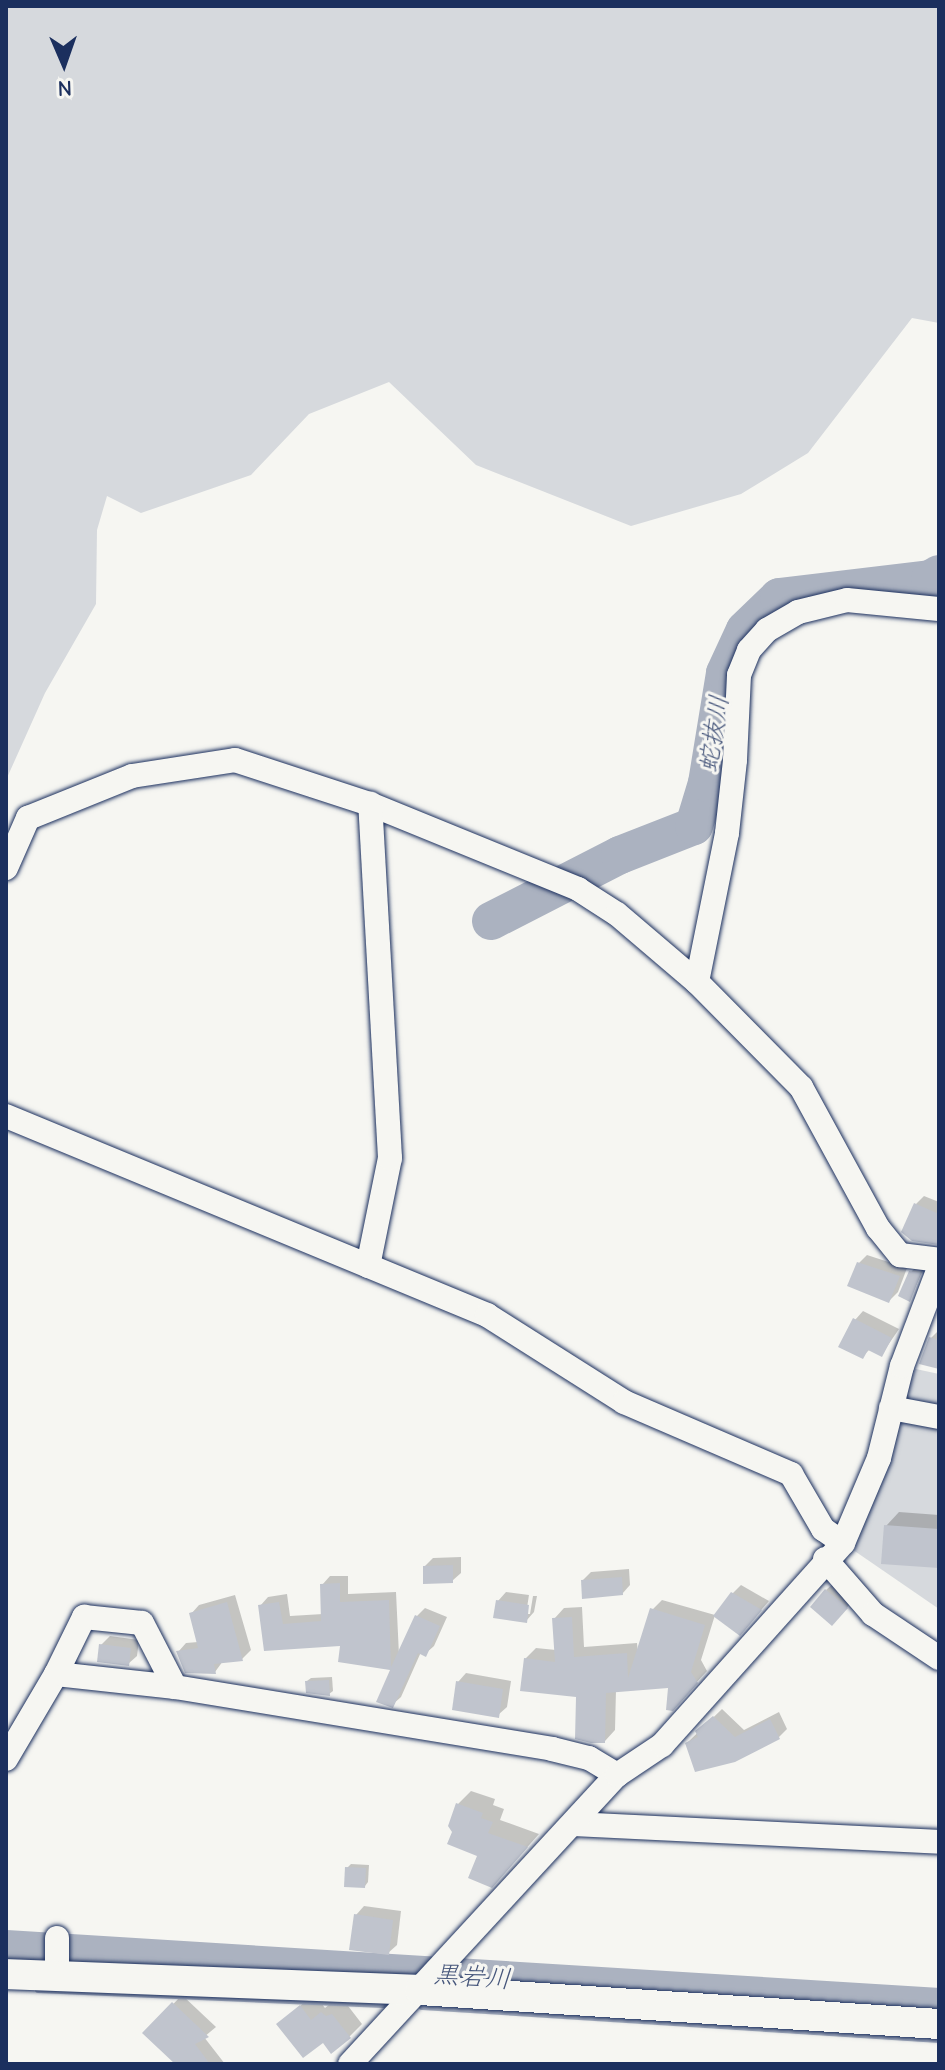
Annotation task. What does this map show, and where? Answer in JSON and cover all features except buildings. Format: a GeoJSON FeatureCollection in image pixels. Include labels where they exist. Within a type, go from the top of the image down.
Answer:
{"type":"FeatureCollection","features":[{"type":"Feature","properties":{"kind":"street"},"geometry":{"type":"LineString","coordinates":[[697,982],[727,833],[735,760],[739,675],[749,650],[767,630],[798,612],[847,600],[939,609]]}},
{"type":"Feature","properties":{"kind":"street"},"geometry":{"type":"LineString","coordinates":[[6,868],[28,818],[132,776],[235,760],[370,804],[578,889],[617,914],[697,982],[801,1087],[878,1228],[900,1255],[939,1260]]}},
{"type":"Feature","properties":{"kind":"street"},"geometry":{"type":"LineString","coordinates":[[368,1266],[390,1158],[370,804]]}},
{"type":"Feature","properties":{"kind":"street"},"geometry":{"type":"LineString","coordinates":[[6,1116],[487,1315],[624,1402],[791,1474],[873,1614],[939,1658]]}},
{"type":"Feature","properties":{"kind":"street"},"geometry":{"type":"LineString","coordinates":[[350,2064],[575,1824],[617,1775],[662,1745],[834,1551],[879,1458],[902,1366],[939,1268]]}},
{"type":"Feature","properties":{"kind":"street"},"geometry":{"type":"LineString","coordinates":[[891,1408],[939,1417]]}},
{"type":"Feature","properties":{"kind":"street"},"geometry":{"type":"LineString","coordinates":[[6,1759],[56,1674],[84,1617],[142,1623],[175,1687]]}},
{"type":"Feature","properties":{"kind":"street"},"geometry":{"type":"LineString","coordinates":[[56,1674],[175,1687],[552,1749],[589,1758],[617,1775]]}},
{"type":"Feature","properties":{"kind":"street"},"geometry":{"type":"LineString","coordinates":[[575,1824],[939,1842]]}},
{"type":"Feature","properties":{"kind":"street"},"geometry":{"type":"LineString","coordinates":[[57,1939],[57,1974]]}},
{"type":"Feature","properties":{"kind":"street"},"geometry":{"type":"LineString","coordinates":[[6,1974],[421,1989],[939,2024]]}},
{"type":"Feature","properties":{"kind":"shaded area"},"geometry":{"type":"Polygon","coordinates":[[[6,6],[939,6],[939,323],[912,318],[808,453],[741,494],[631,526],[476,465],[389,382],[309,414],[251,475],[141,513],[107,496],[97,530],[96,604],[45,693],[6,780],[6,6]]]}},
{"type":"Feature","properties":{"kind":"shaded area"},"geometry":{"type":"Polygon","coordinates":[[[902,1366],[939,1374],[939,1609],[843,1543],[902,1366]]]}},
{"type":"Feature","properties":{"kind":"waterway","name":"蛇抜川"},"geometry":{"type":"LineString","coordinates":[[491,921],[620,855],[694,826],[707,783],[725,673],[745,630],[779,597],[930,579],[939,574]]}},
{"type":"Feature","properties":{"kind":"waterway","name":"黒岩川"},"geometry":{"type":"LineString","coordinates":[[6,1949],[939,2007]]}},
{"type":"Feature","properties":{"kind":"waterway"},"geometry":{"type":"LineString","coordinates":[[38,1990],[383,2005]]}},
{"type":"Feature","properties":{"kind":"waterway"},"geometry":{"type":"LineString","coordinates":[[422,2007],[939,2040]]}}]}
